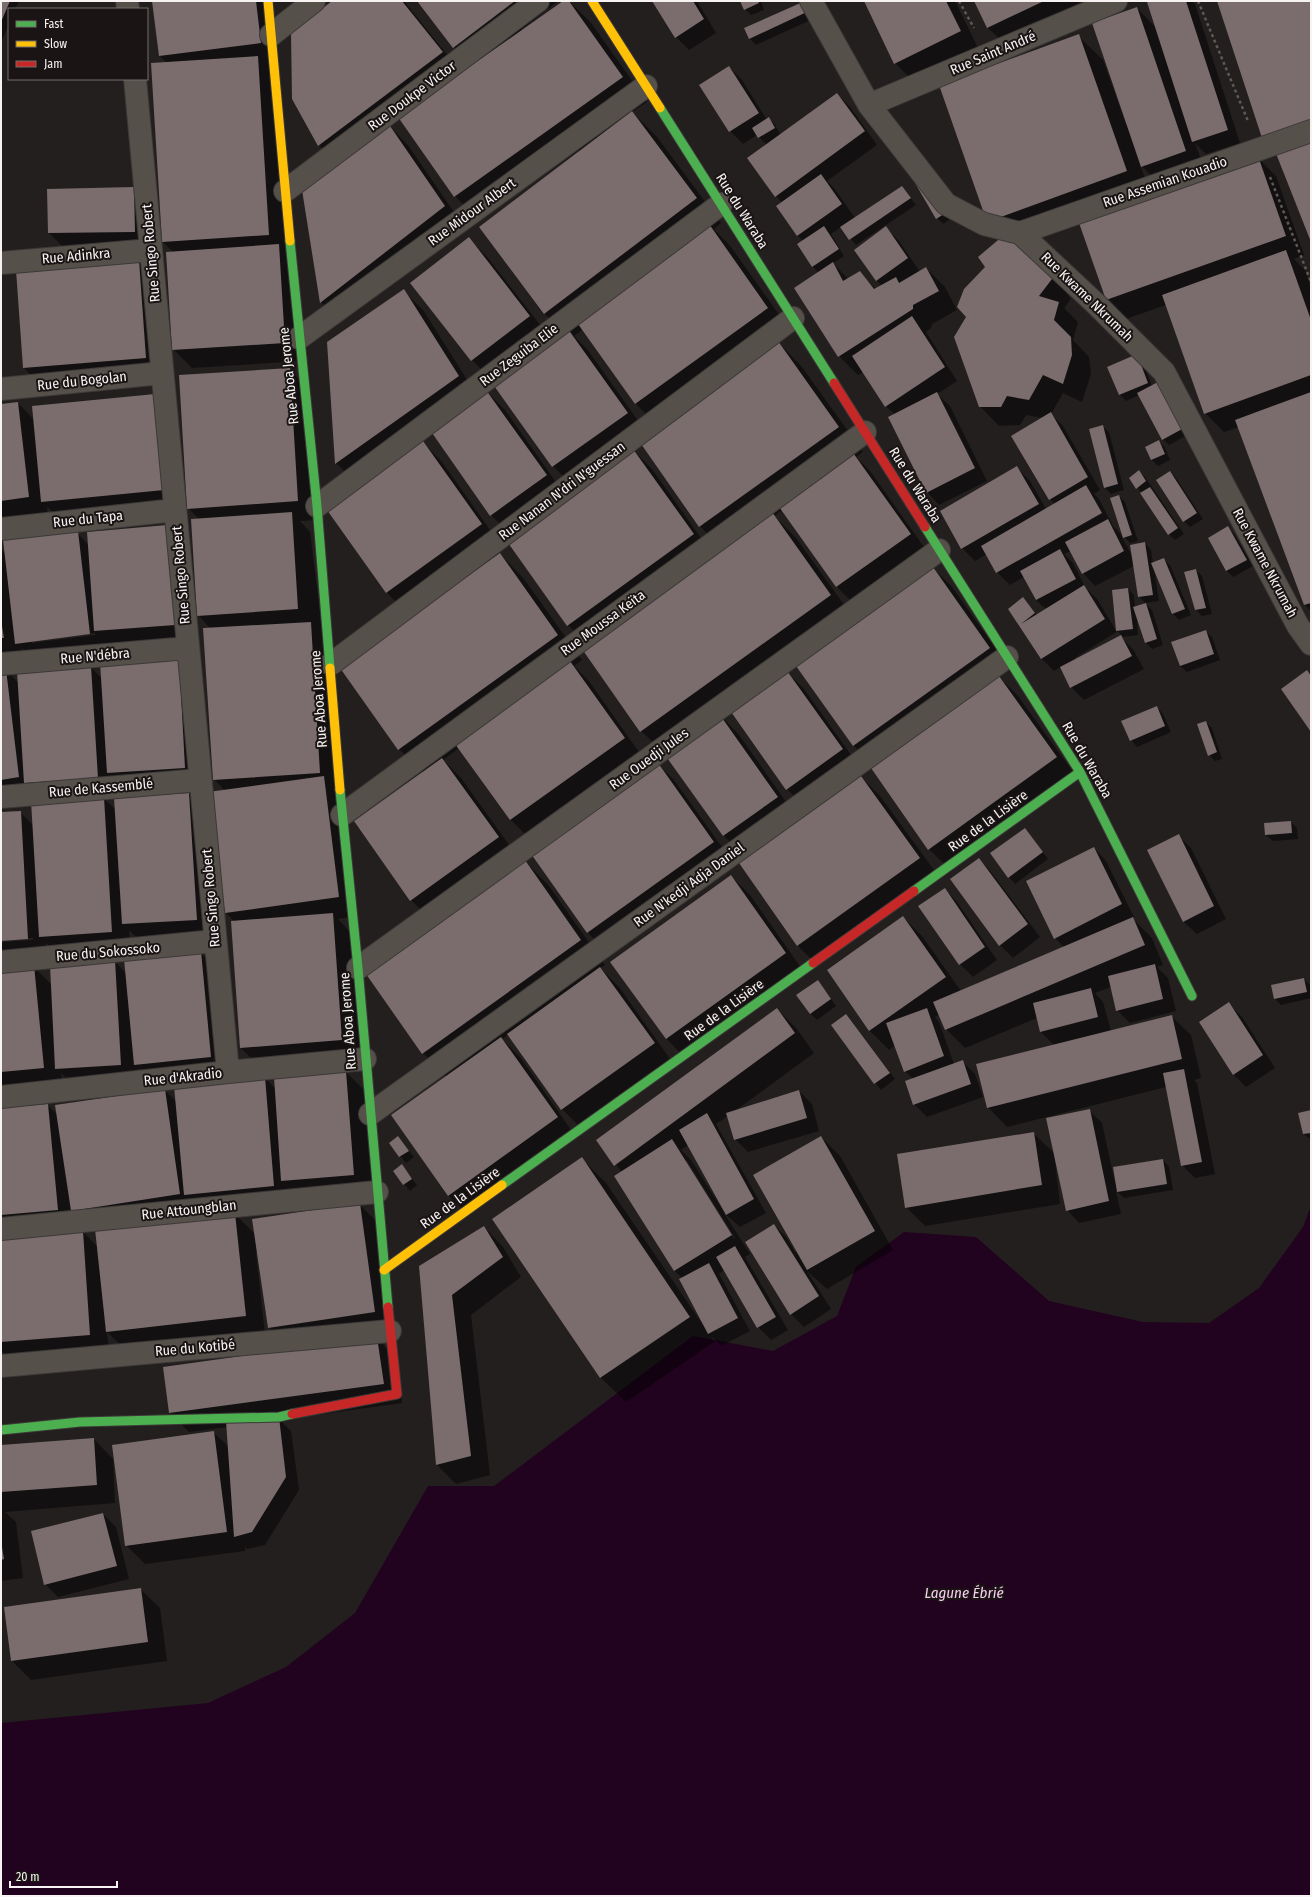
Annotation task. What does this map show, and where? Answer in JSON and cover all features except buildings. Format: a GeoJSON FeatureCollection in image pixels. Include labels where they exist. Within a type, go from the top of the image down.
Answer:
{"type":"FeatureCollection","features":[{"type":"Feature","properties":{"kind":"street","name":"Rue Aboa Jerome"},"geometry":{"type":"LineString","coordinates":[[1,1430],[80,1422],[279,1417],[397,1394],[384,1270],[358,968],[342,815],[331,664],[317,506],[299,338],[268,1]]}},
{"type":"Feature","properties":{"kind":"street"},"geometry":{"type":"LineString","coordinates":[[271,35],[314,1]]}},
{"type":"Feature","properties":{"kind":"street","name":"Rue Doukpe Victor"},"geometry":{"type":"LineString","coordinates":[[285,191],[538,1]]}},
{"type":"Feature","properties":{"kind":"street","name":"Rue du Waraba"},"geometry":{"type":"LineString","coordinates":[[592,1],[1080,772],[1192,996]]}},
{"type":"Feature","properties":{"kind":"street","name":"Rue Kwame Nkrumah"},"geometry":{"type":"LineString","coordinates":[[811,1],[869,105],[946,204],[984,224],[1020,233],[1096,304],[1164,372],[1298,626],[1311,644]]}},
{"type":"Feature","properties":{"kind":"street","name":"Rue Saint André"},"geometry":{"type":"LineString","coordinates":[[869,105],[1116,1]]}},
{"type":"Feature","properties":{"kind":"street","name":"Rue Singo Robert"},"geometry":{"type":"LineString","coordinates":[[135,80],[228,1072]]}},
{"type":"Feature","properties":{"kind":"street","name":"Rue Midour Albert"},"geometry":{"type":"LineString","coordinates":[[299,338],[646,86]]}},
{"type":"Feature","properties":{"kind":"street","name":"Rue Assemian Kouadio"},"geometry":{"type":"LineString","coordinates":[[1020,233],[1311,131]]}},
{"type":"Feature","properties":{"kind":"street","name":"Rue Zeguiba Elie"},"geometry":{"type":"LineString","coordinates":[[317,506],[721,204]]}},
{"type":"Feature","properties":{"kind":"street","name":"Rue Adinkra"},"geometry":{"type":"LineString","coordinates":[[1,263],[151,250]]}},
{"type":"Feature","properties":{"kind":"street","name":"Rue Nanan N'dri N'guessan"},"geometry":{"type":"LineString","coordinates":[[331,664],[793,318]]}},
{"type":"Feature","properties":{"kind":"street","name":"Rue du Bogolan"},"geometry":{"type":"LineString","coordinates":[[1,389],[162,373]]}},
{"type":"Feature","properties":{"kind":"street","name":"Rue Moussa Keïta"},"geometry":{"type":"LineString","coordinates":[[342,815],[865,432]]}},
{"type":"Feature","properties":{"kind":"street","name":"Rue du Tapa"},"geometry":{"type":"LineString","coordinates":[[1,528],[175,510]]}},
{"type":"Feature","properties":{"kind":"street","name":"Rue Ouedji Jules"},"geometry":{"type":"LineString","coordinates":[[358,968],[939,550]]}},
{"type":"Feature","properties":{"kind":"street","name":"Rue N'débra"},"geometry":{"type":"LineString","coordinates":[[1,664],[188,648]]}},
{"type":"Feature","properties":{"kind":"street","name":"Rue N'kedji Adja Daniel"},"geometry":{"type":"LineString","coordinates":[[370,1114],[1007,656]]}},
{"type":"Feature","properties":{"kind":"street","name":"Rue de la Lisière"},"geometry":{"type":"LineString","coordinates":[[384,1270],[1080,772]]}},
{"type":"Feature","properties":{"kind":"street","name":"Rue de Kassemblé"},"geometry":{"type":"LineString","coordinates":[[1,797],[200,780]]}},
{"type":"Feature","properties":{"kind":"street","name":"Rue du Sokossoko"},"geometry":{"type":"LineString","coordinates":[[1,962],[215,941]]}},
{"type":"Feature","properties":{"kind":"street","name":"Rue d'Akradio"},"geometry":{"type":"LineString","coordinates":[[1,1097],[228,1072],[365,1059]]}},
{"type":"Feature","properties":{"kind":"street","name":"Rue Attoungblan"},"geometry":{"type":"LineString","coordinates":[[1,1229],[377,1192]]}},
{"type":"Feature","properties":{"kind":"street","name":"Rue du Kotibé"},"geometry":{"type":"LineString","coordinates":[[1,1366],[390,1331]]}},
{"type":"Feature","properties":{"kind":"water","name":"Lagune Ébrié"},"geometry":{"type":"Polygon","coordinates":[[[1311,1206],[1311,1896],[1,1896],[1,1723],[208,1703],[286,1667],[355,1613],[428,1486],[494,1486],[693,1336],[773,1351],[837,1316],[856,1267],[904,1232],[976,1237],[1049,1301],[1143,1322],[1209,1323],[1259,1288],[1303,1227],[1311,1206]]]}},
{"type":"Feature","properties":{"kind":"traffic: fast"},"geometry":{"type":"LineString","coordinates":[[660,108],[834,383]]}},
{"type":"Feature","properties":{"kind":"traffic: fast"},"geometry":{"type":"LineString","coordinates":[[290,241],[317,506],[330,668]]}},
{"type":"Feature","properties":{"kind":"traffic: fast"},"geometry":{"type":"LineString","coordinates":[[925,527],[1080,772],[1192,996]]}},
{"type":"Feature","properties":{"kind":"traffic: fast"},"geometry":{"type":"LineString","coordinates":[[914,891],[1080,772]]}},
{"type":"Feature","properties":{"kind":"traffic: fast"},"geometry":{"type":"LineString","coordinates":[[340,790],[358,968],[388,1307]]}},
{"type":"Feature","properties":{"kind":"traffic: fast"},"geometry":{"type":"LineString","coordinates":[[502,1185],[813,963]]}},
{"type":"Feature","properties":{"kind":"traffic: fast"},"geometry":{"type":"LineString","coordinates":[[1,1430],[80,1422],[279,1417],[292,1414]]}},
{"type":"Feature","properties":{"kind":"traffic: slow"},"geometry":{"type":"LineString","coordinates":[[268,1],[290,241]]}},
{"type":"Feature","properties":{"kind":"traffic: slow"},"geometry":{"type":"LineString","coordinates":[[592,1],[660,108]]}},
{"type":"Feature","properties":{"kind":"traffic: slow"},"geometry":{"type":"LineString","coordinates":[[330,668],[340,790]]}},
{"type":"Feature","properties":{"kind":"traffic: slow"},"geometry":{"type":"LineString","coordinates":[[384,1270],[502,1185]]}},
{"type":"Feature","properties":{"kind":"traffic: jam"},"geometry":{"type":"LineString","coordinates":[[834,383],[925,527]]}},
{"type":"Feature","properties":{"kind":"traffic: jam"},"geometry":{"type":"LineString","coordinates":[[813,963],[914,891]]}},
{"type":"Feature","properties":{"kind":"traffic: jam"},"geometry":{"type":"LineString","coordinates":[[292,1414],[397,1394],[388,1307]]}}]}
